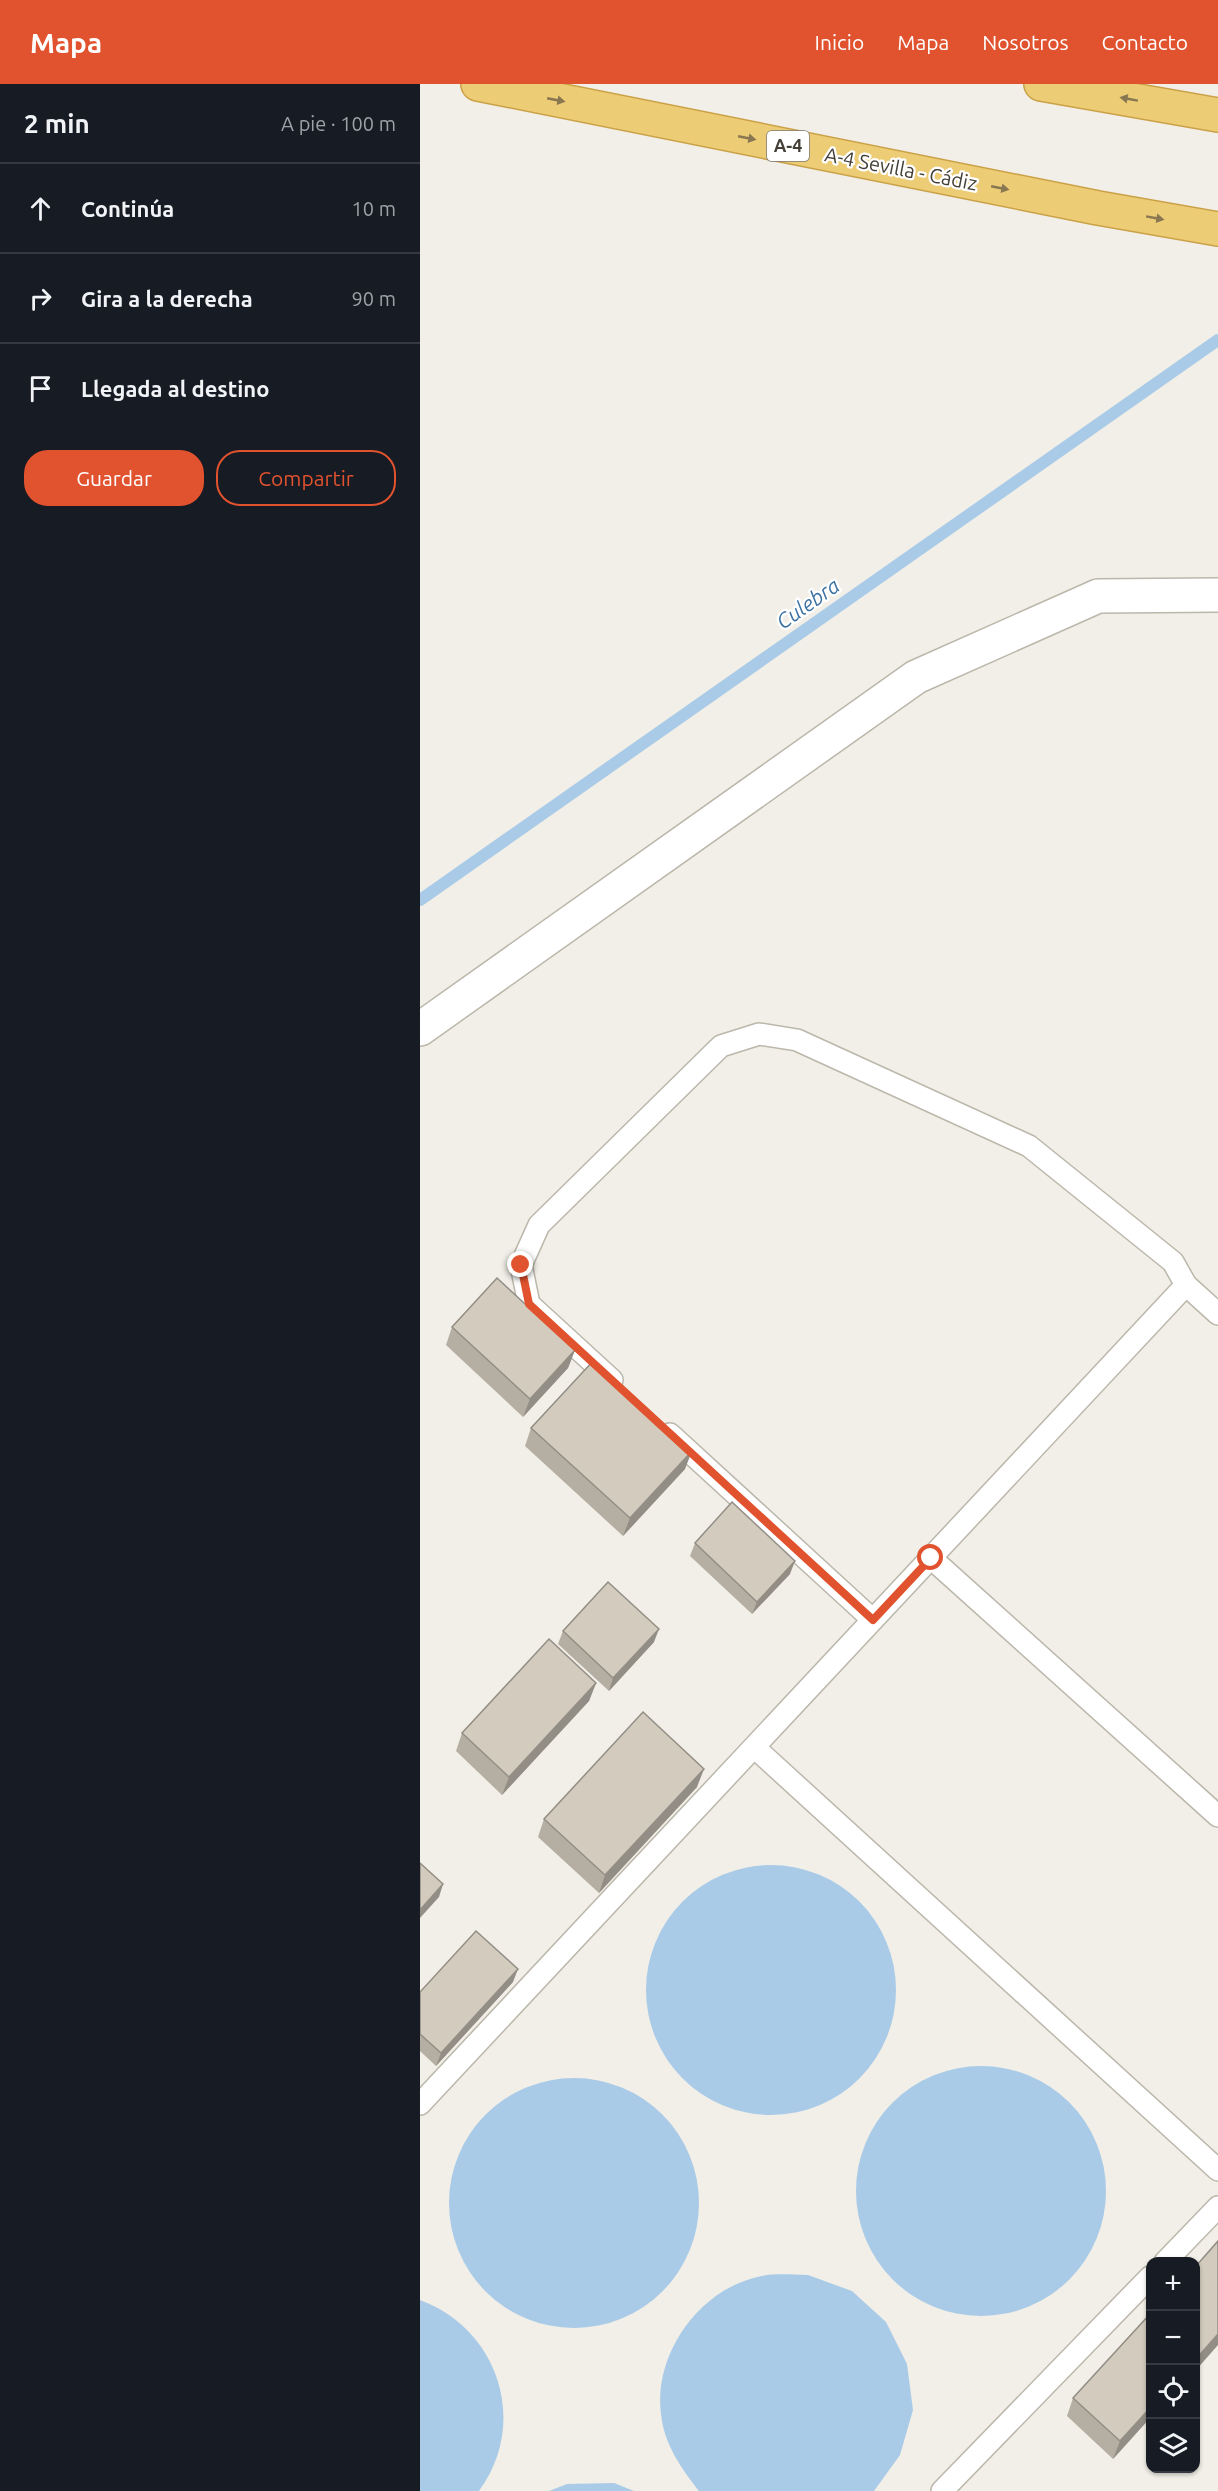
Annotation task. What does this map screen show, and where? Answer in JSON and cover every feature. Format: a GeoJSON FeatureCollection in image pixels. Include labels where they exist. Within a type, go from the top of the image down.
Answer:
{"type":"FeatureCollection","features":[{"type":"Feature","properties":{"kind":"highway","name":"A-4 Sevilla - Cádiz"},"geometry":{"type":"LineString","coordinates":[[478,84],[1218,230]]}},
{"type":"Feature","properties":{"kind":"highway"},"geometry":{"type":"LineString","coordinates":[[1041,84],[1202,112]]}},
{"type":"Feature","properties":{"kind":"street"},"geometry":{"type":"LineString","coordinates":[[420,1029],[916,677],[1098,596],[1218,595]]}},
{"type":"Feature","properties":{"kind":"lane"},"geometry":{"type":"LineString","coordinates":[[626,1393],[529,1304],[521,1265],[539,1225],[721,1046],[759,1034],[797,1040],[1029,1146],[1173,1262],[1186,1285],[1218,1314]]}},
{"type":"Feature","properties":{"kind":"lane"},"geometry":{"type":"LineString","coordinates":[[420,2104],[1186,1285]]}},
{"type":"Feature","properties":{"kind":"lane"},"geometry":{"type":"LineString","coordinates":[[653,1418],[873,1620]]}},
{"type":"Feature","properties":{"kind":"lane"},"geometry":{"type":"LineString","coordinates":[[931,1558],[1218,1816]]}},
{"type":"Feature","properties":{"kind":"lane"},"geometry":{"type":"LineString","coordinates":[[754,1747],[1218,2170]]}},
{"type":"Feature","properties":{"kind":"lane"},"geometry":{"type":"LineString","coordinates":[[1170,2257],[1218,2207]]}},
{"type":"Feature","properties":{"kind":"lane"},"geometry":{"type":"LineString","coordinates":[[942,2491],[1146,2281]]}},
{"type":"Feature","properties":{"kind":"water"},"geometry":{"type":"Polygon","coordinates":[[[759,1865],[783,1865],[807,1870],[830,1879],[860,1901],[875,1920],[887,1942],[894,1966],[896,1990],[894,2014],[887,2038],[875,2060],[860,2079],[841,2094],[819,2106],[783,2115],[759,2115],[735,2110],[712,2101],[691,2087],[674,2070],[660,2049],[651,2026],[646,2002],[646,1978],[651,1954],[660,1931],[674,1910],[691,1893],[712,1879],[735,1870],[759,1865]]]}},
{"type":"Feature","properties":{"kind":"water"},"geometry":{"type":"Polygon","coordinates":[[[969,2066],[993,2066],[1017,2071],[1040,2080],[1070,2102],[1085,2121],[1097,2143],[1104,2167],[1106,2191],[1104,2215],[1097,2239],[1085,2261],[1070,2280],[1051,2295],[1029,2307],[993,2316],[969,2316],[945,2311],[922,2302],[901,2288],[884,2271],[870,2250],[861,2227],[856,2203],[856,2179],[861,2155],[870,2132],[884,2111],[901,2094],[922,2080],[945,2071],[969,2066]]]}},
{"type":"Feature","properties":{"kind":"water"},"geometry":{"type":"Polygon","coordinates":[[[562,2078],[586,2078],[610,2083],[633,2092],[663,2114],[678,2133],[690,2155],[697,2179],[699,2203],[697,2227],[690,2251],[678,2273],[663,2292],[644,2307],[622,2319],[586,2328],[562,2328],[538,2323],[515,2314],[494,2300],[477,2283],[463,2262],[454,2239],[449,2215],[449,2191],[454,2167],[463,2144],[477,2123],[494,2106],[515,2092],[538,2083],[562,2078]]]}},
{"type":"Feature","properties":{"kind":"water"},"geometry":{"type":"Polygon","coordinates":[[[808,2275],[852,2291],[886,2322],[907,2364],[913,2410],[900,2455],[874,2491],[699,2491],[674,2455],[661,2414],[661,2391],[665,2368],[673,2346],[701,2308],[719,2294],[740,2283],[762,2276],[808,2275]]]}},
{"type":"Feature","properties":{"kind":"water"},"geometry":{"type":"Polygon","coordinates":[[[420,2300],[447,2314],[470,2333],[487,2355],[498,2381],[503,2408],[502,2437],[494,2464],[479,2491],[420,2491],[420,2300]]]}},
{"type":"Feature","properties":{"kind":"water"},"geometry":{"type":"Polygon","coordinates":[[[614,2483],[634,2491],[549,2491],[567,2484],[614,2483]]]}},
{"type":"Feature","properties":{"kind":"building"},"geometry":{"type":"Polygon","coordinates":[[[497,1278],[575,1350],[530,1399],[452,1327],[497,1278]]]}},
{"type":"Feature","properties":{"kind":"building"},"geometry":{"type":"Polygon","coordinates":[[[594,1360],[692,1451],[630,1518],[531,1428],[594,1360]]]}},
{"type":"Feature","properties":{"kind":"building"},"geometry":{"type":"Polygon","coordinates":[[[732,1502],[795,1561],[757,1602],[695,1543],[732,1502]]]}},
{"type":"Feature","properties":{"kind":"building"},"geometry":{"type":"Polygon","coordinates":[[[608,1582],[659,1629],[613,1678],[563,1631],[608,1582]]]}},
{"type":"Feature","properties":{"kind":"building"},"geometry":{"type":"Polygon","coordinates":[[[549,1639],[596,1683],[509,1777],[462,1733],[549,1639]]]}},
{"type":"Feature","properties":{"kind":"building"},"geometry":{"type":"Polygon","coordinates":[[[643,1712],[704,1769],[605,1875],[544,1819],[643,1712]]]}},
{"type":"Feature","properties":{"kind":"building"},"geometry":{"type":"Polygon","coordinates":[[[420,1863],[443,1884],[420,1910],[420,1863]]]}},
{"type":"Feature","properties":{"kind":"building"},"geometry":{"type":"Polygon","coordinates":[[[476,1931],[518,1969],[441,2053],[420,2034],[420,1992],[476,1931]]]}},
{"type":"Feature","properties":{"kind":"building"},"geometry":{"type":"Polygon","coordinates":[[[1218,2241],[1218,2334],[1200,2354],[1200,2311],[1200,2261],[1218,2241]]]}},
{"type":"Feature","properties":{"kind":"building"},"geometry":{"type":"Polygon","coordinates":[[[1146,2318],[1146,2412],[1120,2441],[1073,2398],[1146,2318]]]}},
{"type":"Feature","properties":{"kind":"waterway","name":"Culebra"},"geometry":{"type":"LineString","coordinates":[[420,900],[1218,340]]}},
{"type":"Feature","properties":{"kind":"route"},"geometry":{"type":"LineString","coordinates":[[521,1265],[529,1304],[873,1620],[931,1558]]}}]}
